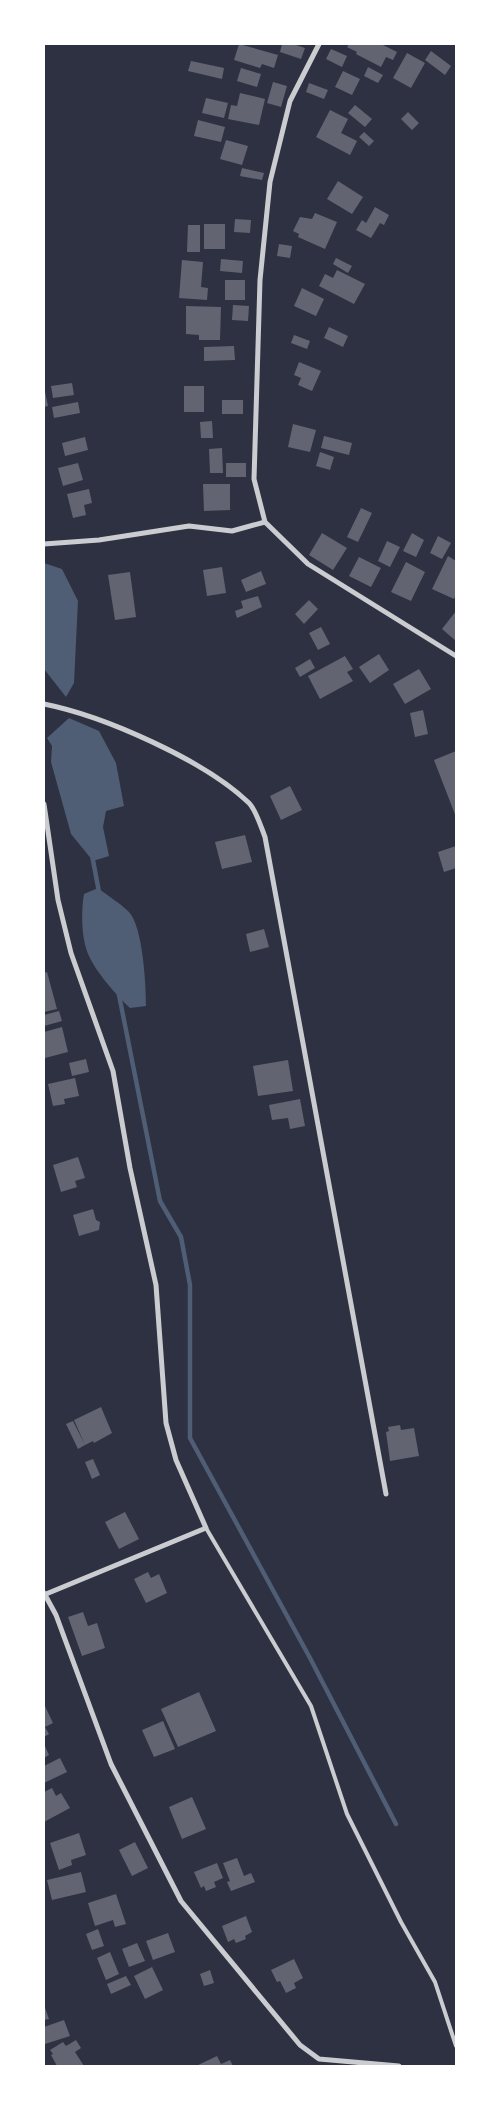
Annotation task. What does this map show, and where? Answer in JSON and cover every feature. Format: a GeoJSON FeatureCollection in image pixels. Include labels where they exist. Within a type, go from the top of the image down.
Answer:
{"type":"FeatureCollection","features":[{"type":"Feature","properties":{"kind":"street"},"geometry":{"type":"LineString","coordinates":[[319,44],[290,101],[270,182],[260,280],[254,479],[265,522],[308,564],[456,656]]}},
{"type":"Feature","properties":{"kind":"street"},"geometry":{"type":"LineString","coordinates":[[44,544],[99,540],[189,526],[232,531],[265,522]]}},
{"type":"Feature","properties":{"kind":"street"},"geometry":{"type":"LineString","coordinates":[[44,704],[63,708],[124,729],[188,762],[250,804],[265,837],[386,1494]]}},
{"type":"Feature","properties":{"kind":"street"},"geometry":{"type":"LineString","coordinates":[[44,804],[58,900],[74,961],[113,1071],[130,1168],[156,1284],[166,1423],[176,1460],[206,1528],[45,1593],[56,1615],[111,1764],[181,1901],[300,2045],[318,2058],[398,2066]]}},
{"type":"Feature","properties":{"kind":"lane"},"geometry":{"type":"LineString","coordinates":[[206,1528],[311,1706],[347,1814],[401,1922],[435,1982],[456,2046]]}},
{"type":"Feature","properties":{"kind":"water"},"geometry":{"type":"Polygon","coordinates":[[[44,563],[62,569],[78,601],[74,683],[66,697],[44,669],[44,563]]]}},
{"type":"Feature","properties":{"kind":"water"},"geometry":{"type":"Polygon","coordinates":[[[69,718],[99,731],[116,763],[124,806],[106,811],[103,827],[109,856],[93,861],[71,834],[51,762],[52,746],[47,738],[69,718]]]}},
{"type":"Feature","properties":{"kind":"water"},"geometry":{"type":"Polygon","coordinates":[[[98,888],[129,912],[134,919],[143,957],[146,1006],[130,1008],[107,984],[86,949],[82,917],[84,894],[98,888]]]}},
{"type":"Feature","properties":{"kind":"building"},"geometry":{"type":"Polygon","coordinates":[[[239,44],[278,55],[274,68],[262,64],[260,68],[234,60],[239,44]]]}},
{"type":"Feature","properties":{"kind":"building"},"geometry":{"type":"Polygon","coordinates":[[[282,44],[293,44],[305,48],[301,59],[280,52],[282,44]]]}},
{"type":"Feature","properties":{"kind":"building"},"geometry":{"type":"Polygon","coordinates":[[[349,44],[381,44],[397,52],[393,60],[386,57],[381,67],[356,54],[357,52],[347,47],[349,44]]]}},
{"type":"Feature","properties":{"kind":"building"},"geometry":{"type":"Polygon","coordinates":[[[331,49],[347,56],[342,67],[326,59],[331,49]]]}},
{"type":"Feature","properties":{"kind":"building"},"geometry":{"type":"Polygon","coordinates":[[[431,51],[451,66],[445,75],[425,60],[431,51]]]}},
{"type":"Feature","properties":{"kind":"building"},"geometry":{"type":"Polygon","coordinates":[[[407,53],[425,63],[411,88],[393,78],[407,53]]]}},
{"type":"Feature","properties":{"kind":"building"},"geometry":{"type":"Polygon","coordinates":[[[191,61],[224,68],[222,79],[188,71],[191,61]]]}},
{"type":"Feature","properties":{"kind":"building"},"geometry":{"type":"Polygon","coordinates":[[[368,67],[383,75],[378,83],[364,76],[368,67]]]}},
{"type":"Feature","properties":{"kind":"building"},"geometry":{"type":"Polygon","coordinates":[[[241,68],[261,74],[257,87],[237,81],[241,68]]]}},
{"type":"Feature","properties":{"kind":"building"},"geometry":{"type":"Polygon","coordinates":[[[343,71],[360,79],[352,95],[335,87],[343,71]]]}},
{"type":"Feature","properties":{"kind":"building"},"geometry":{"type":"Polygon","coordinates":[[[273,82],[287,86],[281,107],[267,103],[273,82]]]}},
{"type":"Feature","properties":{"kind":"building"},"geometry":{"type":"Polygon","coordinates":[[[309,83],[328,90],[324,99],[306,92],[309,83]]]}},
{"type":"Feature","properties":{"kind":"building"},"geometry":{"type":"Polygon","coordinates":[[[240,93],[265,99],[259,125],[228,119],[231,105],[237,106],[240,93]]]}},
{"type":"Feature","properties":{"kind":"building"},"geometry":{"type":"Polygon","coordinates":[[[206,98],[228,103],[224,118],[202,113],[206,98]]]}},
{"type":"Feature","properties":{"kind":"building"},"geometry":{"type":"Polygon","coordinates":[[[355,105],[372,119],[365,127],[348,113],[355,105]]]}},
{"type":"Feature","properties":{"kind":"building"},"geometry":{"type":"Polygon","coordinates":[[[330,110],[348,119],[341,133],[357,141],[350,155],[316,137],[330,110]]]}},
{"type":"Feature","properties":{"kind":"building"},"geometry":{"type":"Polygon","coordinates":[[[408,112],[419,123],[412,130],[401,119],[408,112]]]}},
{"type":"Feature","properties":{"kind":"building"},"geometry":{"type":"Polygon","coordinates":[[[198,120],[225,127],[221,142],[194,136],[198,120]]]}},
{"type":"Feature","properties":{"kind":"building"},"geometry":{"type":"Polygon","coordinates":[[[364,132],[374,141],[369,146],[359,137],[364,132]]]}},
{"type":"Feature","properties":{"kind":"building"},"geometry":{"type":"Polygon","coordinates":[[[226,140],[248,146],[242,165],[220,159],[226,140]]]}},
{"type":"Feature","properties":{"kind":"building"},"geometry":{"type":"Polygon","coordinates":[[[242,168],[264,173],[262,180],[240,176],[242,168]]]}},
{"type":"Feature","properties":{"kind":"building"},"geometry":{"type":"Polygon","coordinates":[[[338,181],[363,197],[352,214],[327,199],[338,181]]]}},
{"type":"Feature","properties":{"kind":"building"},"geometry":{"type":"Polygon","coordinates":[[[375,207],[389,215],[384,225],[380,223],[371,238],[356,230],[362,220],[366,223],[375,207]]]}},
{"type":"Feature","properties":{"kind":"building"},"geometry":{"type":"Polygon","coordinates":[[[315,213],[337,222],[325,249],[298,237],[299,234],[293,231],[300,217],[312,219],[315,213]]]}},
{"type":"Feature","properties":{"kind":"building"},"geometry":{"type":"Polygon","coordinates":[[[235,219],[251,220],[250,233],[234,232],[235,219]]]}},
{"type":"Feature","properties":{"kind":"building"},"geometry":{"type":"Polygon","coordinates":[[[204,224],[225,224],[225,249],[204,249],[204,224]]]}},
{"type":"Feature","properties":{"kind":"building"},"geometry":{"type":"Polygon","coordinates":[[[188,225],[200,225],[200,252],[187,252],[188,225]]]}},
{"type":"Feature","properties":{"kind":"building"},"geometry":{"type":"Polygon","coordinates":[[[279,244],[292,246],[290,258],[277,256],[279,244]]]}},
{"type":"Feature","properties":{"kind":"building"},"geometry":{"type":"Polygon","coordinates":[[[336,258],[352,266],[348,273],[333,264],[336,258]]]}},
{"type":"Feature","properties":{"kind":"building"},"geometry":{"type":"Polygon","coordinates":[[[221,259],[243,261],[242,273],[220,271],[221,259]]]}},
{"type":"Feature","properties":{"kind":"building"},"geometry":{"type":"Polygon","coordinates":[[[182,260],[203,262],[201,287],[208,288],[207,300],[179,298],[182,260]]]}},
{"type":"Feature","properties":{"kind":"building"},"geometry":{"type":"Polygon","coordinates":[[[337,270],[365,284],[354,304],[319,286],[325,274],[333,278],[337,270]]]}},
{"type":"Feature","properties":{"kind":"building"},"geometry":{"type":"Polygon","coordinates":[[[225,280],[245,280],[245,300],[225,300],[225,280]]]}},
{"type":"Feature","properties":{"kind":"building"},"geometry":{"type":"Polygon","coordinates":[[[302,288],[324,299],[316,316],[294,306],[302,288]]]}},
{"type":"Feature","properties":{"kind":"building"},"geometry":{"type":"Polygon","coordinates":[[[233,305],[249,306],[248,321],[232,320],[233,305]]]}},
{"type":"Feature","properties":{"kind":"building"},"geometry":{"type":"Polygon","coordinates":[[[186,306],[221,307],[220,340],[199,340],[199,335],[186,334],[186,306]]]}},
{"type":"Feature","properties":{"kind":"building"},"geometry":{"type":"Polygon","coordinates":[[[329,327],[348,336],[343,347],[324,338],[329,327]]]}},
{"type":"Feature","properties":{"kind":"building"},"geometry":{"type":"Polygon","coordinates":[[[294,335],[310,341],[307,349],[291,343],[294,335]]]}},
{"type":"Feature","properties":{"kind":"building"},"geometry":{"type":"Polygon","coordinates":[[[234,346],[235,360],[204,361],[204,347],[234,346]]]}},
{"type":"Feature","properties":{"kind":"building"},"geometry":{"type":"Polygon","coordinates":[[[299,362],[321,371],[312,391],[298,385],[301,378],[294,375],[299,362]]]}},
{"type":"Feature","properties":{"kind":"building"},"geometry":{"type":"Polygon","coordinates":[[[72,383],[74,395],[53,398],[51,386],[72,383]]]}},
{"type":"Feature","properties":{"kind":"building"},"geometry":{"type":"Polygon","coordinates":[[[184,386],[204,386],[204,412],[184,412],[184,386]]]}},
{"type":"Feature","properties":{"kind":"building"},"geometry":{"type":"Polygon","coordinates":[[[44,387],[48,406],[44,407],[44,387]]]}},
{"type":"Feature","properties":{"kind":"building"},"geometry":{"type":"Polygon","coordinates":[[[222,400],[243,400],[243,414],[222,414],[222,400]]]}},
{"type":"Feature","properties":{"kind":"building"},"geometry":{"type":"Polygon","coordinates":[[[78,402],[80,413],[54,418],[52,407],[78,402]]]}},
{"type":"Feature","properties":{"kind":"building"},"geometry":{"type":"Polygon","coordinates":[[[212,421],[213,438],[201,438],[200,422],[212,421]]]}},
{"type":"Feature","properties":{"kind":"building"},"geometry":{"type":"Polygon","coordinates":[[[293,424],[316,430],[310,452],[288,447],[293,424]]]}},
{"type":"Feature","properties":{"kind":"building"},"geometry":{"type":"Polygon","coordinates":[[[324,436],[352,443],[349,455],[321,448],[324,436]]]}},
{"type":"Feature","properties":{"kind":"building"},"geometry":{"type":"Polygon","coordinates":[[[85,437],[88,450],[65,456],[62,443],[85,437]]]}},
{"type":"Feature","properties":{"kind":"building"},"geometry":{"type":"Polygon","coordinates":[[[222,448],[223,473],[210,473],[209,449],[222,448]]]}},
{"type":"Feature","properties":{"kind":"building"},"geometry":{"type":"Polygon","coordinates":[[[320,452],[334,457],[330,470],[316,466],[320,452]]]}},
{"type":"Feature","properties":{"kind":"building"},"geometry":{"type":"Polygon","coordinates":[[[78,463],[83,480],[63,486],[58,468],[78,463]]]}},
{"type":"Feature","properties":{"kind":"building"},"geometry":{"type":"Polygon","coordinates":[[[226,463],[246,463],[246,477],[226,477],[226,463]]]}},
{"type":"Feature","properties":{"kind":"building"},"geometry":{"type":"Polygon","coordinates":[[[203,484],[230,484],[230,510],[204,511],[203,484]]]}},
{"type":"Feature","properties":{"kind":"building"},"geometry":{"type":"Polygon","coordinates":[[[89,489],[92,503],[84,505],[86,515],[73,518],[67,494],[89,489]]]}},
{"type":"Feature","properties":{"kind":"building"},"geometry":{"type":"Polygon","coordinates":[[[361,508],[372,513],[358,542],[347,537],[361,508]]]}},
{"type":"Feature","properties":{"kind":"building"},"geometry":{"type":"Polygon","coordinates":[[[322,533],[347,548],[333,570],[309,555],[322,533]]]}},
{"type":"Feature","properties":{"kind":"building"},"geometry":{"type":"Polygon","coordinates":[[[412,533],[424,540],[416,557],[403,551],[412,533]]]}},
{"type":"Feature","properties":{"kind":"building"},"geometry":{"type":"Polygon","coordinates":[[[438,536],[451,543],[442,559],[430,553],[438,536]]]}},
{"type":"Feature","properties":{"kind":"building"},"geometry":{"type":"Polygon","coordinates":[[[387,541],[400,547],[390,567],[378,561],[387,541]]]}},
{"type":"Feature","properties":{"kind":"building"},"geometry":{"type":"Polygon","coordinates":[[[448,556],[456,561],[456,595],[454,599],[432,589],[448,556]]]}},
{"type":"Feature","properties":{"kind":"building"},"geometry":{"type":"Polygon","coordinates":[[[359,557],[381,568],[371,587],[349,576],[359,557]]]}},
{"type":"Feature","properties":{"kind":"building"},"geometry":{"type":"Polygon","coordinates":[[[406,562],[425,572],[411,601],[391,592],[406,562]]]}},
{"type":"Feature","properties":{"kind":"building"},"geometry":{"type":"Polygon","coordinates":[[[222,567],[226,593],[207,596],[203,570],[222,567]]]}},
{"type":"Feature","properties":{"kind":"building"},"geometry":{"type":"Polygon","coordinates":[[[261,571],[266,584],[246,592],[241,580],[261,571]]]}},
{"type":"Feature","properties":{"kind":"building"},"geometry":{"type":"Polygon","coordinates":[[[130,572],[136,617],[115,620],[108,575],[130,572]]]}},
{"type":"Feature","properties":{"kind":"building"},"geometry":{"type":"Polygon","coordinates":[[[258,596],[262,607],[237,618],[235,611],[243,608],[241,601],[258,596]]]}},
{"type":"Feature","properties":{"kind":"building"},"geometry":{"type":"Polygon","coordinates":[[[309,600],[318,609],[304,624],[295,614],[309,600]]]}},
{"type":"Feature","properties":{"kind":"building"},"geometry":{"type":"Polygon","coordinates":[[[456,611],[456,641],[442,629],[456,611]]]}},
{"type":"Feature","properties":{"kind":"building"},"geometry":{"type":"Polygon","coordinates":[[[321,627],[330,644],[318,650],[309,633],[321,627]]]}},
{"type":"Feature","properties":{"kind":"building"},"geometry":{"type":"Polygon","coordinates":[[[379,654],[389,670],[370,683],[359,667],[379,654]]]}},
{"type":"Feature","properties":{"kind":"building"},"geometry":{"type":"Polygon","coordinates":[[[345,656],[353,669],[347,672],[353,681],[320,699],[308,676],[345,656]]]}},
{"type":"Feature","properties":{"kind":"building"},"geometry":{"type":"Polygon","coordinates":[[[310,659],[315,668],[300,677],[295,668],[310,659]]]}},
{"type":"Feature","properties":{"kind":"building"},"geometry":{"type":"Polygon","coordinates":[[[419,669],[431,689],[405,704],[393,684],[419,669]]]}},
{"type":"Feature","properties":{"kind":"building"},"geometry":{"type":"Polygon","coordinates":[[[423,710],[428,734],[415,737],[410,713],[423,710]]]}},
{"type":"Feature","properties":{"kind":"building"},"geometry":{"type":"Polygon","coordinates":[[[456,751],[456,817],[434,760],[456,751]]]}},
{"type":"Feature","properties":{"kind":"building"},"geometry":{"type":"Polygon","coordinates":[[[290,786],[302,810],[281,820],[270,796],[290,786]]]}},
{"type":"Feature","properties":{"kind":"building"},"geometry":{"type":"Polygon","coordinates":[[[245,835],[252,862],[222,869],[215,842],[245,835]]]}},
{"type":"Feature","properties":{"kind":"building"},"geometry":{"type":"Polygon","coordinates":[[[456,846],[456,868],[444,872],[438,852],[456,846]]]}},
{"type":"Feature","properties":{"kind":"building"},"geometry":{"type":"Polygon","coordinates":[[[264,929],[269,947],[250,952],[246,934],[264,929]]]}},
{"type":"Feature","properties":{"kind":"building"},"geometry":{"type":"Polygon","coordinates":[[[47,972],[57,1009],[44,1012],[44,973],[47,972]]]}},
{"type":"Feature","properties":{"kind":"building"},"geometry":{"type":"Polygon","coordinates":[[[59,1011],[62,1021],[44,1026],[44,1015],[59,1011]]]}},
{"type":"Feature","properties":{"kind":"building"},"geometry":{"type":"Polygon","coordinates":[[[62,1027],[68,1052],[45,1058],[44,1032],[62,1027]]]}},
{"type":"Feature","properties":{"kind":"building"},"geometry":{"type":"Polygon","coordinates":[[[86,1059],[89,1072],[72,1076],[69,1063],[86,1059]]]}},
{"type":"Feature","properties":{"kind":"building"},"geometry":{"type":"Polygon","coordinates":[[[288,1060],[293,1091],[258,1096],[253,1066],[288,1060]]]}},
{"type":"Feature","properties":{"kind":"building"},"geometry":{"type":"Polygon","coordinates":[[[75,1078],[79,1096],[64,1099],[65,1104],[53,1106],[48,1084],[75,1078]]]}},
{"type":"Feature","properties":{"kind":"building"},"geometry":{"type":"Polygon","coordinates":[[[300,1099],[305,1126],[290,1129],[288,1118],[272,1120],[269,1105],[300,1099]]]}},
{"type":"Feature","properties":{"kind":"building"},"geometry":{"type":"Polygon","coordinates":[[[78,1157],[85,1178],[75,1181],[77,1187],[61,1192],[53,1165],[78,1157]]]}},
{"type":"Feature","properties":{"kind":"building"},"geometry":{"type":"Polygon","coordinates":[[[93,1209],[96,1220],[100,1222],[99,1230],[79,1236],[73,1215],[93,1209]]]}},
{"type":"Feature","properties":{"kind":"building"},"geometry":{"type":"Polygon","coordinates":[[[101,1407],[112,1433],[94,1443],[93,1441],[85,1445],[74,1420],[101,1407]]]}},
{"type":"Feature","properties":{"kind":"building"},"geometry":{"type":"Polygon","coordinates":[[[73,1421],[85,1445],[78,1449],[66,1424],[73,1421]]]}},
{"type":"Feature","properties":{"kind":"building"},"geometry":{"type":"Polygon","coordinates":[[[400,1425],[401,1430],[414,1428],[419,1456],[390,1461],[386,1432],[389,1431],[388,1427],[400,1425]]]}},
{"type":"Feature","properties":{"kind":"building"},"geometry":{"type":"Polygon","coordinates":[[[93,1459],[100,1475],[92,1479],[85,1462],[93,1459]]]}},
{"type":"Feature","properties":{"kind":"building"},"geometry":{"type":"Polygon","coordinates":[[[125,1512],[139,1539],[119,1549],[105,1522],[125,1512]]]}},
{"type":"Feature","properties":{"kind":"building"},"geometry":{"type":"Polygon","coordinates":[[[148,1572],[151,1578],[159,1574],[167,1593],[146,1603],[134,1579],[148,1572]]]}},
{"type":"Feature","properties":{"kind":"building"},"geometry":{"type":"Polygon","coordinates":[[[83,1612],[88,1626],[97,1623],[105,1648],[82,1656],[68,1617],[83,1612]]]}},
{"type":"Feature","properties":{"kind":"building"},"geometry":{"type":"Polygon","coordinates":[[[199,1692],[216,1731],[178,1747],[161,1709],[199,1692]]]}},
{"type":"Feature","properties":{"kind":"building"},"geometry":{"type":"Polygon","coordinates":[[[44,1704],[53,1723],[45,1727],[49,1734],[44,1737],[44,1704]]]}},
{"type":"Feature","properties":{"kind":"building"},"geometry":{"type":"Polygon","coordinates":[[[163,1721],[175,1749],[154,1757],[142,1730],[163,1721]]]}},
{"type":"Feature","properties":{"kind":"building"},"geometry":{"type":"Polygon","coordinates":[[[44,1744],[49,1755],[44,1758],[44,1744]]]}},
{"type":"Feature","properties":{"kind":"building"},"geometry":{"type":"Polygon","coordinates":[[[60,1758],[67,1772],[44,1783],[44,1766],[60,1758]]]}},
{"type":"Feature","properties":{"kind":"building"},"geometry":{"type":"Polygon","coordinates":[[[52,1788],[56,1796],[61,1793],[70,1808],[44,1822],[44,1792],[52,1788]]]}},
{"type":"Feature","properties":{"kind":"building"},"geometry":{"type":"Polygon","coordinates":[[[192,1797],[206,1829],[182,1839],[169,1807],[192,1797]]]}},
{"type":"Feature","properties":{"kind":"building"},"geometry":{"type":"Polygon","coordinates":[[[79,1833],[86,1855],[71,1860],[72,1865],[59,1870],[50,1843],[79,1833]]]}},
{"type":"Feature","properties":{"kind":"building"},"geometry":{"type":"Polygon","coordinates":[[[135,1842],[148,1868],[132,1876],[119,1850],[135,1842]]]}},
{"type":"Feature","properties":{"kind":"building"},"geometry":{"type":"Polygon","coordinates":[[[237,1858],[244,1876],[251,1873],[255,1882],[231,1891],[227,1882],[230,1881],[223,1863],[237,1858]]]}},
{"type":"Feature","properties":{"kind":"building"},"geometry":{"type":"Polygon","coordinates":[[[217,1863],[223,1878],[214,1882],[216,1887],[206,1891],[204,1886],[201,1888],[194,1872],[217,1863]]]}},
{"type":"Feature","properties":{"kind":"building"},"geometry":{"type":"Polygon","coordinates":[[[81,1872],[86,1892],[52,1900],[47,1880],[81,1872]]]}},
{"type":"Feature","properties":{"kind":"building"},"geometry":{"type":"Polygon","coordinates":[[[116,1894],[126,1924],[115,1927],[113,1920],[95,1926],[88,1903],[116,1894]]]}},
{"type":"Feature","properties":{"kind":"building"},"geometry":{"type":"Polygon","coordinates":[[[246,1916],[252,1932],[245,1936],[246,1939],[236,1943],[234,1939],[228,1942],[222,1926],[246,1916]]]}},
{"type":"Feature","properties":{"kind":"building"},"geometry":{"type":"Polygon","coordinates":[[[98,1929],[104,1946],[92,1950],[86,1934],[98,1929]]]}},
{"type":"Feature","properties":{"kind":"building"},"geometry":{"type":"Polygon","coordinates":[[[168,1933],[175,1952],[153,1960],[146,1941],[168,1933]]]}},
{"type":"Feature","properties":{"kind":"building"},"geometry":{"type":"Polygon","coordinates":[[[137,1943],[145,1961],[129,1967],[122,1949],[137,1943]]]}},
{"type":"Feature","properties":{"kind":"building"},"geometry":{"type":"Polygon","coordinates":[[[110,1952],[119,1974],[106,1980],[97,1958],[110,1952]]]}},
{"type":"Feature","properties":{"kind":"building"},"geometry":{"type":"Polygon","coordinates":[[[294,1959],[303,1978],[294,1983],[296,1988],[286,1993],[280,1981],[277,1982],[271,1970],[294,1959]]]}},
{"type":"Feature","properties":{"kind":"building"},"geometry":{"type":"Polygon","coordinates":[[[152,1967],[163,1990],[145,1999],[134,1976],[152,1967]]]}},
{"type":"Feature","properties":{"kind":"building"},"geometry":{"type":"Polygon","coordinates":[[[210,1970],[214,1983],[204,1986],[200,1974],[210,1970]]]}},
{"type":"Feature","properties":{"kind":"building"},"geometry":{"type":"Polygon","coordinates":[[[126,1976],[131,1985],[111,1994],[107,1984],[126,1976]]]}},
{"type":"Feature","properties":{"kind":"building"},"geometry":{"type":"Polygon","coordinates":[[[44,2005],[49,2019],[44,2020],[44,2005]]]}},
{"type":"Feature","properties":{"kind":"building"},"geometry":{"type":"Polygon","coordinates":[[[64,2020],[70,2036],[45,2044],[44,2027],[64,2020]]]}},
{"type":"Feature","properties":{"kind":"building"},"geometry":{"type":"Polygon","coordinates":[[[76,2040],[81,2048],[75,2052],[84,2066],[57,2066],[50,2050],[63,2042],[66,2046],[76,2040]]]}},
{"type":"Feature","properties":{"kind":"building"},"geometry":{"type":"Polygon","coordinates":[[[217,2056],[221,2064],[230,2060],[233,2066],[196,2066],[217,2056]]]}},
{"type":"Feature","properties":{"kind":"waterway"},"geometry":{"type":"LineString","coordinates":[[92,855],[99,892]]}},
{"type":"Feature","properties":{"kind":"waterway"},"geometry":{"type":"LineString","coordinates":[[119,995],[160,1201],[181,1237],[190,1285],[190,1438],[310,1658],[396,1824]]}}]}
